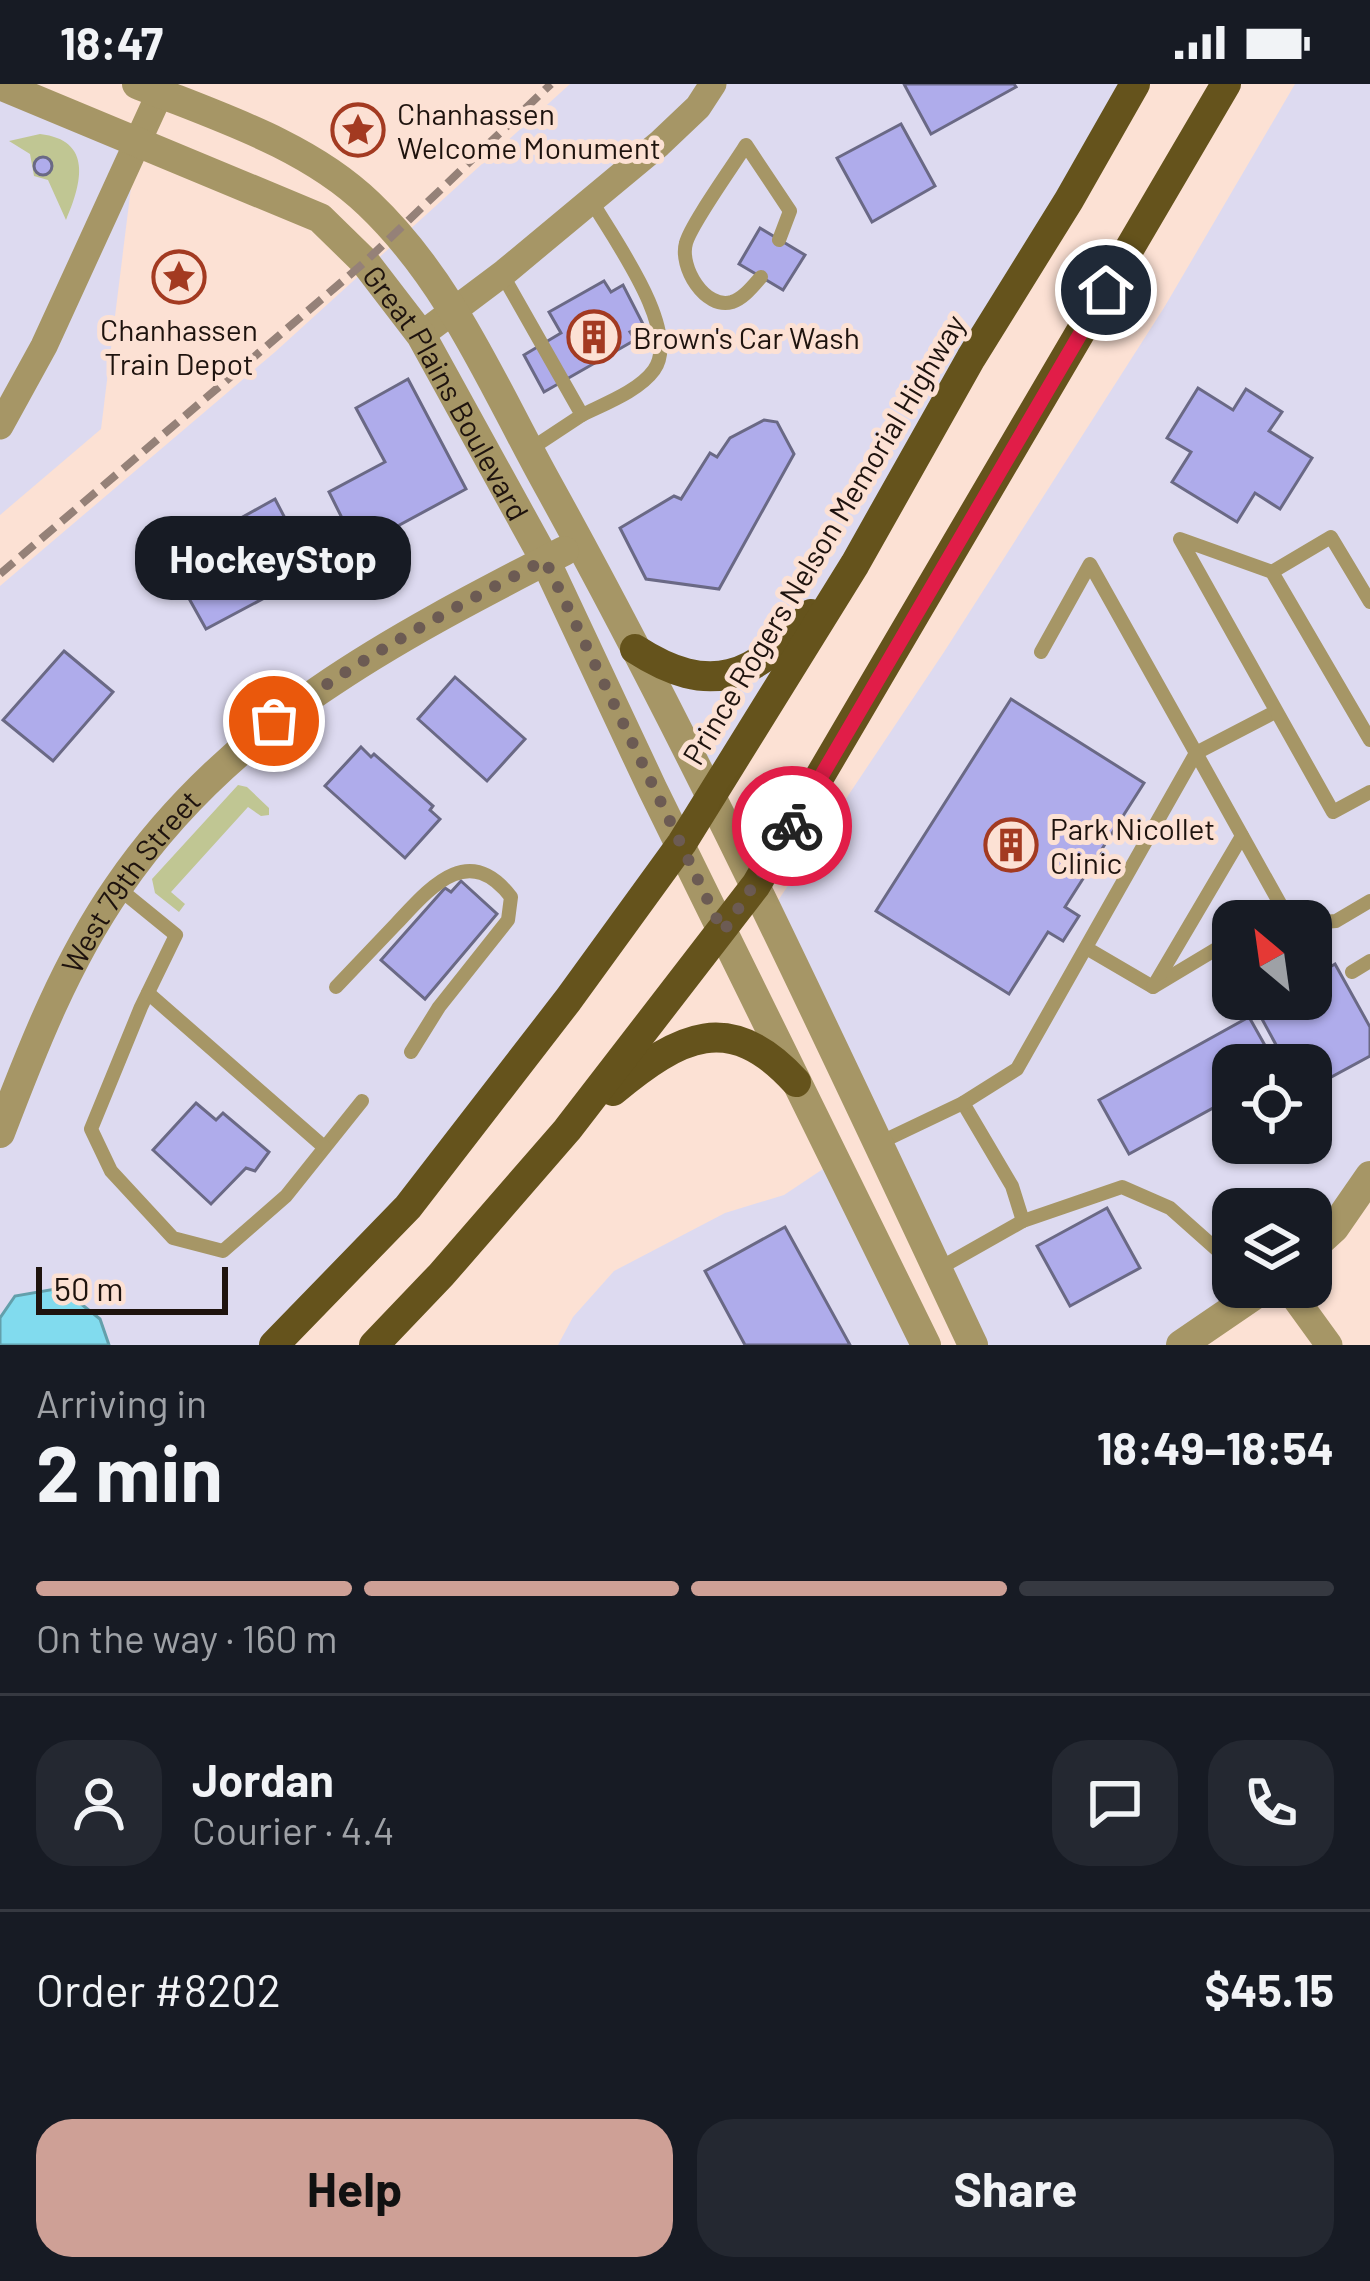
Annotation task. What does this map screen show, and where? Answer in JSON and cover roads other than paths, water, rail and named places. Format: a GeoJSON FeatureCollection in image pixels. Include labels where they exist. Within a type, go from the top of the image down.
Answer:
{"type":"FeatureCollection","features":[{"type":"Feature","properties":{"kind":"main road","name":"Prince Rogers Nelson Memorial Highway"},"geometry":{"type":"LineString","coordinates":[[274,1345],[407,1207],[568,1000],[682,843],[855,564],[970,358],[1135,84]]}},
{"type":"Feature","properties":{"kind":"main road"},"geometry":{"type":"LineString","coordinates":[[374,1345],[567,1130],[756,885],[1226,84]]}},
{"type":"Feature","properties":{"kind":"main road"},"geometry":{"type":"LineString","coordinates":[[635,649],[670,670],[700,679],[747,668],[806,620],[855,564]]}},
{"type":"Feature","properties":{"kind":"main road"},"geometry":{"type":"LineString","coordinates":[[567,1130],[641,1068],[693,1039],[741,1040],[771,1057],[796,1082]]}},
{"type":"Feature","properties":{"kind":"street"},"geometry":{"type":"LineString","coordinates":[[421,335],[502,274],[686,119],[713,84]]}},
{"type":"Feature","properties":{"kind":"street","name":"Great Plains Boulevard"},"geometry":{"type":"LineString","coordinates":[[0,85],[320,218],[365,262],[421,335],[545,560],[926,1345]]}},
{"type":"Feature","properties":{"kind":"street"},"geometry":{"type":"LineString","coordinates":[[0,426],[44,346],[137,139],[149,89]]}},
{"type":"Feature","properties":{"kind":"street","name":"Great Plains Boulevard"},"geometry":{"type":"LineString","coordinates":[[149,89],[282,144],[340,179],[396,231],[454,308],[712,797],[974,1345]]}},
{"type":"Feature","properties":{"kind":"street","name":"West 79th Street"},"geometry":{"type":"LineString","coordinates":[[0,1133],[32,1047],[117,887],[195,790],[274,721],[343,671],[418,626],[580,543]]}},
{"type":"Feature","properties":{"kind":"street"},"geometry":{"type":"LineString","coordinates":[[1332,1230],[1370,1177]]}},
{"type":"Feature","properties":{"kind":"street"},"geometry":{"type":"LineString","coordinates":[[1181,1345],[1232,1308]]}},
{"type":"Feature","properties":{"kind":"street"},"geometry":{"type":"LineString","coordinates":[[1302,1308],[1328,1345]]}},
{"type":"Feature","properties":{"kind":"lane"},"geometry":{"type":"LineString","coordinates":[[761,277],[735,301],[720,303],[700,292],[688,268],[685,245],[746,145],[790,211],[779,240]]}},
{"type":"Feature","properties":{"kind":"lane"},"geometry":{"type":"LineString","coordinates":[[529,450],[654,370],[663,342],[648,300],[591,200]]}},
{"type":"Feature","properties":{"kind":"lane"},"geometry":{"type":"LineString","coordinates":[[502,274],[582,416]]}},
{"type":"Feature","properties":{"kind":"lane"},"geometry":{"type":"LineString","coordinates":[[1272,572],[1331,537],[1370,602]]}},
{"type":"Feature","properties":{"kind":"lane"},"geometry":{"type":"LineString","coordinates":[[1370,740],[1272,572],[1180,539],[1333,812],[1370,792]]}},
{"type":"Feature","properties":{"kind":"lane"},"geometry":{"type":"LineString","coordinates":[[1042,652],[1090,564],[1278,900]]}},
{"type":"Feature","properties":{"kind":"lane"},"geometry":{"type":"LineString","coordinates":[[877,1144],[1017,1069],[1196,753],[1275,712]]}},
{"type":"Feature","properties":{"kind":"lane"},"geometry":{"type":"LineString","coordinates":[[1153,987],[1242,836]]}},
{"type":"Feature","properties":{"kind":"lane"},"geometry":{"type":"LineString","coordinates":[[336,987],[439,879],[478,871],[498,881],[511,897],[508,920],[439,1007],[411,1052]]}},
{"type":"Feature","properties":{"kind":"lane"},"geometry":{"type":"LineString","coordinates":[[117,887],[176,934],[91,1129],[111,1171],[173,1238],[223,1251],[286,1196],[362,1101]]}},
{"type":"Feature","properties":{"kind":"lane"},"geometry":{"type":"LineString","coordinates":[[1332,921],[1370,901]]}},
{"type":"Feature","properties":{"kind":"lane"},"geometry":{"type":"LineString","coordinates":[[1088,950],[1153,987]]}},
{"type":"Feature","properties":{"kind":"lane"},"geometry":{"type":"LineString","coordinates":[[1153,987],[1212,952]]}},
{"type":"Feature","properties":{"kind":"lane"},"geometry":{"type":"LineString","coordinates":[[1352,972],[1370,961]]}},
{"type":"Feature","properties":{"kind":"lane"},"geometry":{"type":"LineString","coordinates":[[148,993],[324,1147]]}},
{"type":"Feature","properties":{"kind":"lane"},"geometry":{"type":"LineString","coordinates":[[962,1102],[1012,1186],[1023,1221]]}},
{"type":"Feature","properties":{"kind":"lane"},"geometry":{"type":"LineString","coordinates":[[938,1269],[1023,1221],[1122,1187],[1170,1208],[1212,1245]]}},
{"type":"Feature","properties":{"kind":"water"},"geometry":{"type":"Polygon","coordinates":[[[61,1288],[100,1319],[109,1345],[0,1345],[0,1318],[15,1296],[61,1288]]]}},
{"type":"Feature","properties":{"kind":"railway"},"geometry":{"type":"LineString","coordinates":[[0,574],[365,262],[551,84]]}},
{"type":"Feature","properties":{"kind":"place","name":"Chanhassen Welcome Monument"},"geometry":{"type":"Point","coordinates":[358,130]}},
{"type":"Feature","properties":{"kind":"place","name":"Chanhassen Train Depot"},"geometry":{"type":"Point","coordinates":[179,277]}},
{"type":"Feature","properties":{"kind":"place","name":"Brown's Car Wash"},"geometry":{"type":"Point","coordinates":[594,337]}},
{"type":"Feature","properties":{"kind":"place","name":"HockeyStop"},"geometry":{"type":"Point","coordinates":[274,721]}},
{"type":"Feature","properties":{"kind":"place","name":"Park Nicollet Clinic"},"geometry":{"type":"Point","coordinates":[1011,845]}}]}
